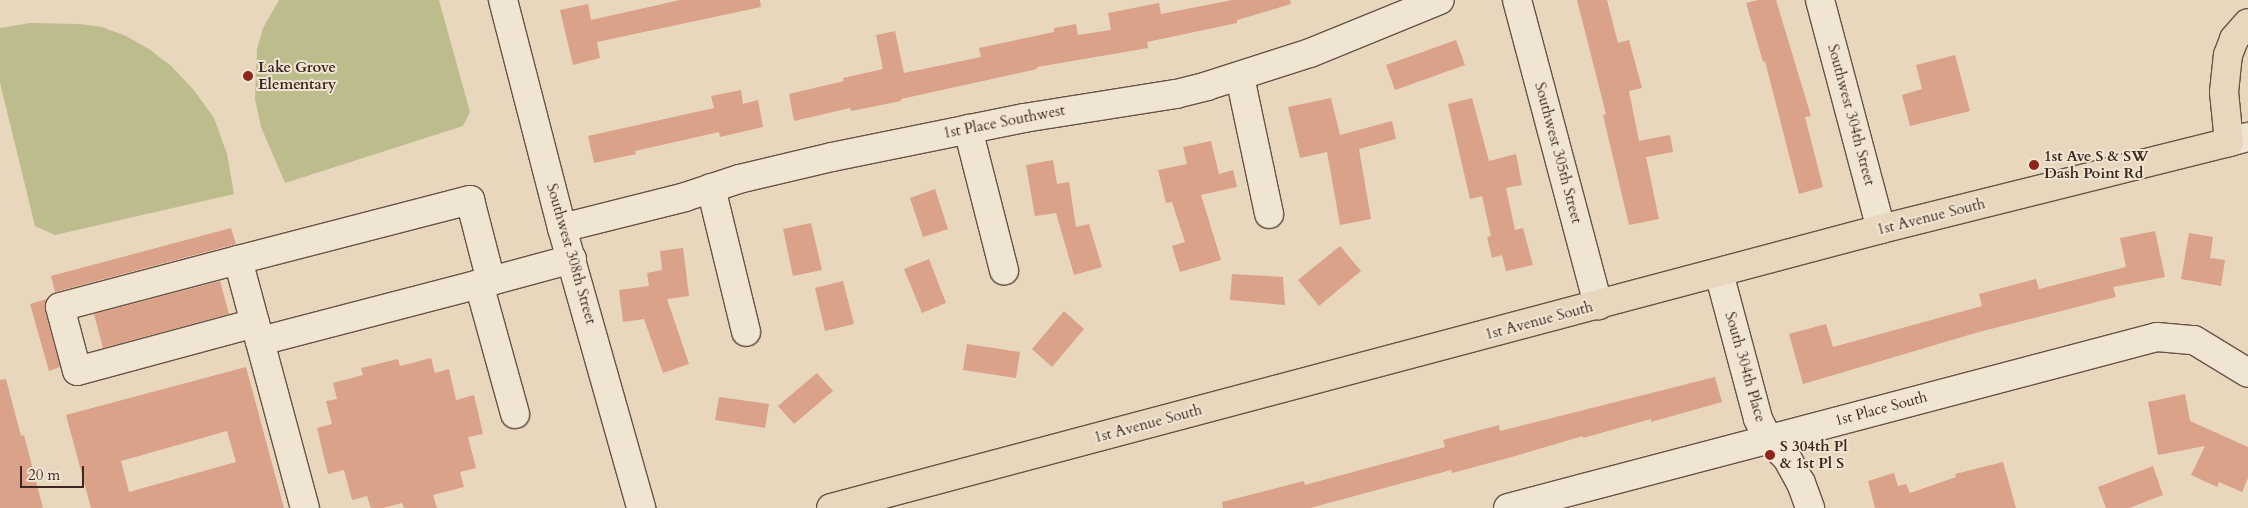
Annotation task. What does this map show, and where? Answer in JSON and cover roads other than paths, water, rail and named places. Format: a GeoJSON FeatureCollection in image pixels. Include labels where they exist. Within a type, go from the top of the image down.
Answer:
{"type":"FeatureCollection","features":[{"type":"Feature","properties":{"kind":"main road"},"geometry":{"type":"LineString","coordinates":[[2239,140],[2224,92],[2228,55],[2234,39],[2248,23]]}},
{"type":"Feature","properties":{"kind":"main road","name":"1st Avenue South"},"geometry":{"type":"LineString","coordinates":[[831,508],[1881,229],[2239,140]]}},
{"type":"Feature","properties":{"kind":"street","name":"Southwest 308th Street"},"geometry":{"type":"LineString","coordinates":[[503,0],[562,228],[640,508]]}},
{"type":"Feature","properties":{"kind":"street","name":"1st Place Southwest"},"geometry":{"type":"LineString","coordinates":[[562,228],[685,198],[768,171],[968,129],[1082,108],[1176,94],[1240,77],[1310,54],[1440,0]]}},
{"type":"Feature","properties":{"kind":"street","name":"Southwest 305th Street"},"geometry":{"type":"LineString","coordinates":[[1517,0],[1598,305]]}},
{"type":"Feature","properties":{"kind":"street","name":"Southwest 304th Street"},"geometry":{"type":"LineString","coordinates":[[1820,0],[1881,229]]}},
{"type":"Feature","properties":{"kind":"street"},"geometry":{"type":"LineString","coordinates":[[1240,77],[1269,214]]}},
{"type":"Feature","properties":{"kind":"street"},"geometry":{"type":"LineString","coordinates":[[968,129],[1004,270]]}},
{"type":"Feature","properties":{"kind":"street"},"geometry":{"type":"LineString","coordinates":[[711,188],[746,332]]}},
{"type":"Feature","properties":{"kind":"street"},"geometry":{"type":"LineString","coordinates":[[515,414],[485,283],[470,200],[60,307],[77,371],[485,283],[572,259]]}},
{"type":"Feature","properties":{"kind":"street"},"geometry":{"type":"LineString","coordinates":[[238,260],[305,508]]}},
{"type":"Feature","properties":{"kind":"street","name":"South 304th Place"},"geometry":{"type":"LineString","coordinates":[[1719,273],[1758,419],[1768,439],[1787,458],[1801,483],[1810,508]]}},
{"type":"Feature","properties":{"kind":"street","name":"1st Place South"},"geometry":{"type":"LineString","coordinates":[[1508,508],[2157,337],[2194,340],[2248,373]]}},
{"type":"Feature","properties":{"kind":"place","name":"Lake Grove Elementary"},"geometry":{"type":"Point","coordinates":[248,76]}},
{"type":"Feature","properties":{"kind":"place","name":"1st Ave S & SW Dash Point Rd"},"geometry":{"type":"Point","coordinates":[2034,165]}},
{"type":"Feature","properties":{"kind":"place","name":"S 304th Pl & 1st Pl S"},"geometry":{"type":"Point","coordinates":[1770,455]}}]}
